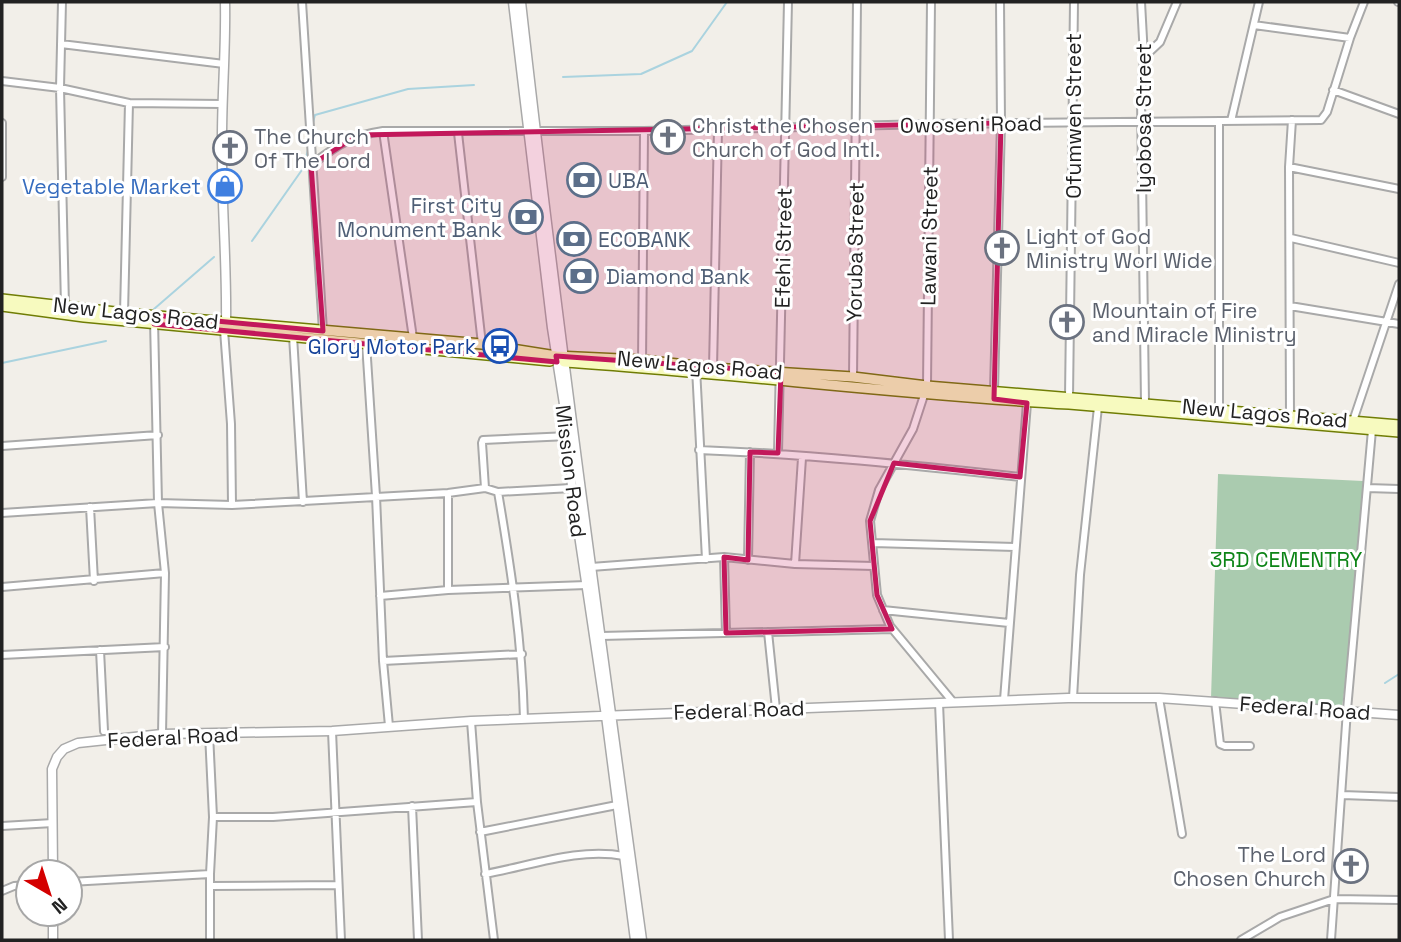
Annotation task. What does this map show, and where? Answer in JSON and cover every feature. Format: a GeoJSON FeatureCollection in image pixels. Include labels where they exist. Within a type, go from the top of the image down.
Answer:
{"type":"FeatureCollection","features":[{"type":"Feature","properties":{"kind":"main road","name":"New Lagos Road"},"geometry":{"type":"LineString","coordinates":[[2,299],[124,313],[153,319]]}},
{"type":"Feature","properties":{"kind":"main road","name":"New Lagos Road"},"geometry":{"type":"LineString","coordinates":[[2,306],[225,326],[482,344],[560,359]]}},
{"type":"Feature","properties":{"kind":"main road","name":"New Lagos Road"},"geometry":{"type":"LineString","coordinates":[[225,326],[366,344],[781,376],[853,377],[926,390],[994,390],[1399,425]]}},
{"type":"Feature","properties":{"kind":"main road","name":"New Lagos Road"},"geometry":{"type":"LineString","coordinates":[[696,370],[713,368],[1027,403],[1399,432]]}},
{"type":"Feature","properties":{"kind":"street"},"geometry":{"type":"LineString","coordinates":[[62,2],[60,88],[65,306]]}},
{"type":"Feature","properties":{"kind":"street"},"geometry":{"type":"LineString","coordinates":[[225,2],[222,210],[228,281],[225,326],[232,505]]}},
{"type":"Feature","properties":{"kind":"street"},"geometry":{"type":"LineString","coordinates":[[302,2],[323,331]]}},
{"type":"Feature","properties":{"kind":"street","name":"Mission Road"},"geometry":{"type":"LineString","coordinates":[[513,2],[533,132]]}},
{"type":"Feature","properties":{"kind":"street","name":"Mission Road"},"geometry":{"type":"LineString","coordinates":[[521,2],[533,132],[569,436],[572,488],[610,716],[617,805],[635,940]]}},
{"type":"Feature","properties":{"kind":"street","name":"Efehi Street"},"geometry":{"type":"LineString","coordinates":[[778,453],[788,2]]}},
{"type":"Feature","properties":{"kind":"street","name":"Yoruba Street"},"geometry":{"type":"LineString","coordinates":[[853,377],[857,2]]}},
{"type":"Feature","properties":{"kind":"street","name":"Lawani Street"},"geometry":{"type":"LineString","coordinates":[[931,2],[926,390],[913,429],[879,490],[870,521],[877,595],[883,610],[892,629],[953,702]]}},
{"type":"Feature","properties":{"kind":"street"},"geometry":{"type":"LineString","coordinates":[[994,390],[1001,123],[1000,2]]}},
{"type":"Feature","properties":{"kind":"street","name":"Ofumwen Street"},"geometry":{"type":"LineString","coordinates":[[1069,397],[1074,123],[1073,2]]}},
{"type":"Feature","properties":{"kind":"street","name":"Iyobosa Street"},"geometry":{"type":"LineString","coordinates":[[1141,2],[1144,57],[1142,122],[1145,403]]}},
{"type":"Feature","properties":{"kind":"street"},"geometry":{"type":"LineString","coordinates":[[1144,57],[1160,42],[1177,2]]}},
{"type":"Feature","properties":{"kind":"street"},"geometry":{"type":"LineString","coordinates":[[1231,121],[1259,2]]}},
{"type":"Feature","properties":{"kind":"street"},"geometry":{"type":"LineString","coordinates":[[1364,2],[1333,90],[1399,114]]}},
{"type":"Feature","properties":{"kind":"street"},"geometry":{"type":"LineString","coordinates":[[1254,25],[1350,38]]}},
{"type":"Feature","properties":{"kind":"street"},"geometry":{"type":"LineString","coordinates":[[61,44],[224,64]]}},
{"type":"Feature","properties":{"kind":"street"},"geometry":{"type":"LineString","coordinates":[[2,81],[60,88],[129,103],[223,104]]}},
{"type":"Feature","properties":{"kind":"street","name":"Owoseni Road"},"geometry":{"type":"LineString","coordinates":[[312,165],[340,144],[358,135],[383,131],[644,131],[930,124],[1321,120],[1327,112],[1333,90]]}},
{"type":"Feature","properties":{"kind":"street"},"geometry":{"type":"LineString","coordinates":[[124,313],[129,103]]}},
{"type":"Feature","properties":{"kind":"street"},"geometry":{"type":"LineString","coordinates":[[1290,415],[1289,167],[1292,120]]}},
{"type":"Feature","properties":{"kind":"street"},"geometry":{"type":"LineString","coordinates":[[1219,121],[1219,408]]}},
{"type":"Feature","properties":{"kind":"street"},"geometry":{"type":"LineString","coordinates":[[2,123],[2,177]]}},
{"type":"Feature","properties":{"kind":"street"},"geometry":{"type":"LineString","coordinates":[[713,368],[718,129]]}},
{"type":"Feature","properties":{"kind":"street"},"geometry":{"type":"LineString","coordinates":[[383,131],[413,338]]}},
{"type":"Feature","properties":{"kind":"street"},"geometry":{"type":"LineString","coordinates":[[642,364],[644,131]]}},
{"type":"Feature","properties":{"kind":"street"},"geometry":{"type":"LineString","coordinates":[[458,133],[482,344]]}},
{"type":"Feature","properties":{"kind":"street"},"geometry":{"type":"LineString","coordinates":[[1289,167],[1399,189]]}},
{"type":"Feature","properties":{"kind":"street"},"geometry":{"type":"LineString","coordinates":[[1291,238],[1399,263]]}},
{"type":"Feature","properties":{"kind":"street"},"geometry":{"type":"LineString","coordinates":[[1353,421],[1399,284]]}},
{"type":"Feature","properties":{"kind":"street"},"geometry":{"type":"LineString","coordinates":[[1290,306],[1399,324]]}},
{"type":"Feature","properties":{"kind":"street"},"geometry":{"type":"LineString","coordinates":[[153,319],[158,503],[165,573],[166,647],[162,734]]}},
{"type":"Feature","properties":{"kind":"street"},"geometry":{"type":"LineString","coordinates":[[293,336],[303,502]]}},
{"type":"Feature","properties":{"kind":"street"},"geometry":{"type":"LineString","coordinates":[[366,344],[383,661],[390,726]]}},
{"type":"Feature","properties":{"kind":"street","name":"Mission Road"},"geometry":{"type":"LineString","coordinates":[[560,359],[642,940]]}},
{"type":"Feature","properties":{"kind":"street"},"geometry":{"type":"LineString","coordinates":[[696,370],[706,559]]}},
{"type":"Feature","properties":{"kind":"street"},"geometry":{"type":"LineString","coordinates":[[1004,700],[1027,403]]}},
{"type":"Feature","properties":{"kind":"street"},"geometry":{"type":"LineString","coordinates":[[1073,698],[1080,575],[1098,407]]}},
{"type":"Feature","properties":{"kind":"street"},"geometry":{"type":"LineString","coordinates":[[1331,940],[1347,710],[1372,430]]}},
{"type":"Feature","properties":{"kind":"street"},"geometry":{"type":"LineString","coordinates":[[2,446],[158,435]]}},
{"type":"Feature","properties":{"kind":"street"},"geometry":{"type":"LineString","coordinates":[[485,488],[483,440],[569,436]]}},
{"type":"Feature","properties":{"kind":"street"},"geometry":{"type":"LineString","coordinates":[[699,450],[778,453],[802,458],[894,463],[1020,477]]}},
{"type":"Feature","properties":{"kind":"street"},"geometry":{"type":"LineString","coordinates":[[748,560],[750,452]]}},
{"type":"Feature","properties":{"kind":"street"},"geometry":{"type":"LineString","coordinates":[[795,564],[802,458]]}},
{"type":"Feature","properties":{"kind":"street"},"geometry":{"type":"LineString","coordinates":[[2,513],[158,503],[232,505],[303,502],[448,493],[485,488],[498,492],[572,488]]}},
{"type":"Feature","properties":{"kind":"street"},"geometry":{"type":"LineString","coordinates":[[1367,488],[1399,489]]}},
{"type":"Feature","properties":{"kind":"street"},"geometry":{"type":"LineString","coordinates":[[498,492],[515,589],[522,654],[524,719]]}},
{"type":"Feature","properties":{"kind":"street"},"geometry":{"type":"LineString","coordinates":[[448,493],[448,590]]}},
{"type":"Feature","properties":{"kind":"street"},"geometry":{"type":"LineString","coordinates":[[90,507],[94,581]]}},
{"type":"Feature","properties":{"kind":"street"},"geometry":{"type":"LineString","coordinates":[[873,543],[1015,547]]}},
{"type":"Feature","properties":{"kind":"street"},"geometry":{"type":"LineString","coordinates":[[591,567],[724,557],[795,564],[874,566]]}},
{"type":"Feature","properties":{"kind":"street"},"geometry":{"type":"LineString","coordinates":[[724,557],[726,633]]}},
{"type":"Feature","properties":{"kind":"street"},"geometry":{"type":"LineString","coordinates":[[2,587],[165,573]]}},
{"type":"Feature","properties":{"kind":"street"},"geometry":{"type":"LineString","coordinates":[[380,596],[448,590],[587,585]]}},
{"type":"Feature","properties":{"kind":"street"},"geometry":{"type":"LineString","coordinates":[[883,610],[1009,623]]}},
{"type":"Feature","properties":{"kind":"street"},"geometry":{"type":"LineString","coordinates":[[601,636],[892,629]]}},
{"type":"Feature","properties":{"kind":"street"},"geometry":{"type":"LineString","coordinates":[[768,632],[776,709]]}},
{"type":"Feature","properties":{"kind":"street"},"geometry":{"type":"LineString","coordinates":[[2,655],[166,647]]}},
{"type":"Feature","properties":{"kind":"street"},"geometry":{"type":"LineString","coordinates":[[100,650],[104,731]]}},
{"type":"Feature","properties":{"kind":"street"},"geometry":{"type":"LineString","coordinates":[[383,661],[522,654]]}},
{"type":"Feature","properties":{"kind":"street","name":"Federal Road"},"geometry":{"type":"LineString","coordinates":[[53,823],[52,769],[64,749],[78,743],[162,734],[332,731],[471,721],[1073,698],[1159,698],[1399,715]]}},
{"type":"Feature","properties":{"kind":"street"},"geometry":{"type":"LineString","coordinates":[[1159,698],[1182,834]]}},
{"type":"Feature","properties":{"kind":"street"},"geometry":{"type":"LineString","coordinates":[[1215,701],[1220,744],[1225,747],[1250,746]]}},
{"type":"Feature","properties":{"kind":"street"},"geometry":{"type":"LineString","coordinates":[[939,703],[948,940]]}},
{"type":"Feature","properties":{"kind":"street"},"geometry":{"type":"LineString","coordinates":[[471,721],[480,832],[494,940]]}},
{"type":"Feature","properties":{"kind":"street"},"geometry":{"type":"LineString","coordinates":[[332,731],[341,940]]}},
{"type":"Feature","properties":{"kind":"street"},"geometry":{"type":"LineString","coordinates":[[209,733],[213,817],[210,940]]}},
{"type":"Feature","properties":{"kind":"street"},"geometry":{"type":"LineString","coordinates":[[1342,795],[1399,797]]}},
{"type":"Feature","properties":{"kind":"street"},"geometry":{"type":"LineString","coordinates":[[213,817],[273,817],[477,802]]}},
{"type":"Feature","properties":{"kind":"street"},"geometry":{"type":"LineString","coordinates":[[480,832],[617,805]]}},
{"type":"Feature","properties":{"kind":"street"},"geometry":{"type":"LineString","coordinates":[[412,806],[418,940]]}},
{"type":"Feature","properties":{"kind":"street"},"geometry":{"type":"LineString","coordinates":[[2,826],[53,823],[53,858]]}},
{"type":"Feature","properties":{"kind":"street"},"geometry":{"type":"LineString","coordinates":[[485,874],[581,853],[624,856]]}},
{"type":"Feature","properties":{"kind":"street"},"geometry":{"type":"LineString","coordinates":[[84,880],[210,874]]}},
{"type":"Feature","properties":{"kind":"street"},"geometry":{"type":"LineString","coordinates":[[210,886],[338,885]]}},
{"type":"Feature","properties":{"kind":"street"},"geometry":{"type":"LineString","coordinates":[[1241,940],[1280,917],[1334,899],[1399,900]]}},
{"type":"Feature","properties":{"kind":"highlighted area"},"geometry":{"type":"Polygon","coordinates":[[[1001,123],[994,399],[1027,403],[1020,477],[894,463],[870,521],[877,595],[892,629],[726,633],[724,557],[748,560],[750,452],[778,453],[781,372],[556,356],[557,362],[154,324],[153,315],[323,331],[311,165],[358,135],[1001,123]]]}},
{"type":"Feature","properties":{"kind":"green space","name":"3RD CEMENTRY"},"geometry":{"type":"Polygon","coordinates":[[[1218,474],[1363,481],[1352,636],[1342,707],[1211,699],[1218,474]]]}},
{"type":"Feature","properties":{"kind":"waterway"},"geometry":{"type":"LineString","coordinates":[[563,77],[641,74],[692,51],[727,2]]}},
{"type":"Feature","properties":{"kind":"waterway"},"geometry":{"type":"LineString","coordinates":[[312,126],[315,115],[408,89],[474,85]]}},
{"type":"Feature","properties":{"kind":"waterway"},"geometry":{"type":"LineString","coordinates":[[252,241],[304,167],[309,145]]}},
{"type":"Feature","properties":{"kind":"waterway"},"geometry":{"type":"LineString","coordinates":[[154,309],[214,257]]}},
{"type":"Feature","properties":{"kind":"waterway"},"geometry":{"type":"LineString","coordinates":[[2,363],[106,341]]}},
{"type":"Feature","properties":{"kind":"waterway"},"geometry":{"type":"LineString","coordinates":[[1385,683],[1399,674]]}},
{"type":"Feature","properties":{"kind":"place","name":"Christ the Chosen Church of God Intl."},"geometry":{"type":"Point","coordinates":[668,137]}},
{"type":"Feature","properties":{"kind":"place","name":"The Church Of The Lord"},"geometry":{"type":"Point","coordinates":[230,148]}},
{"type":"Feature","properties":{"kind":"place","name":"UBA"},"geometry":{"type":"Point","coordinates":[584,180]}},
{"type":"Feature","properties":{"kind":"place","name":"Vegetable Market"},"geometry":{"type":"Point","coordinates":[225,186]}},
{"type":"Feature","properties":{"kind":"place","name":"First City Monument Bank"},"geometry":{"type":"Point","coordinates":[526,217]}},
{"type":"Feature","properties":{"kind":"place","name":"ECOBANK"},"geometry":{"type":"Point","coordinates":[574,239]}},
{"type":"Feature","properties":{"kind":"place","name":"Light of God Ministry Worl Wide"},"geometry":{"type":"Point","coordinates":[1002,248]}},
{"type":"Feature","properties":{"kind":"place","name":"Diamond Bank"},"geometry":{"type":"Point","coordinates":[581,276]}},
{"type":"Feature","properties":{"kind":"place","name":"Mountain of Fire and Miracle Ministry"},"geometry":{"type":"Point","coordinates":[1067,322]}},
{"type":"Feature","properties":{"kind":"place","name":"Glory Motor Park"},"geometry":{"type":"Point","coordinates":[500,346]}},
{"type":"Feature","properties":{"kind":"place","name":"The Lord Chosen Church"},"geometry":{"type":"Point","coordinates":[1351,866]}}]}
